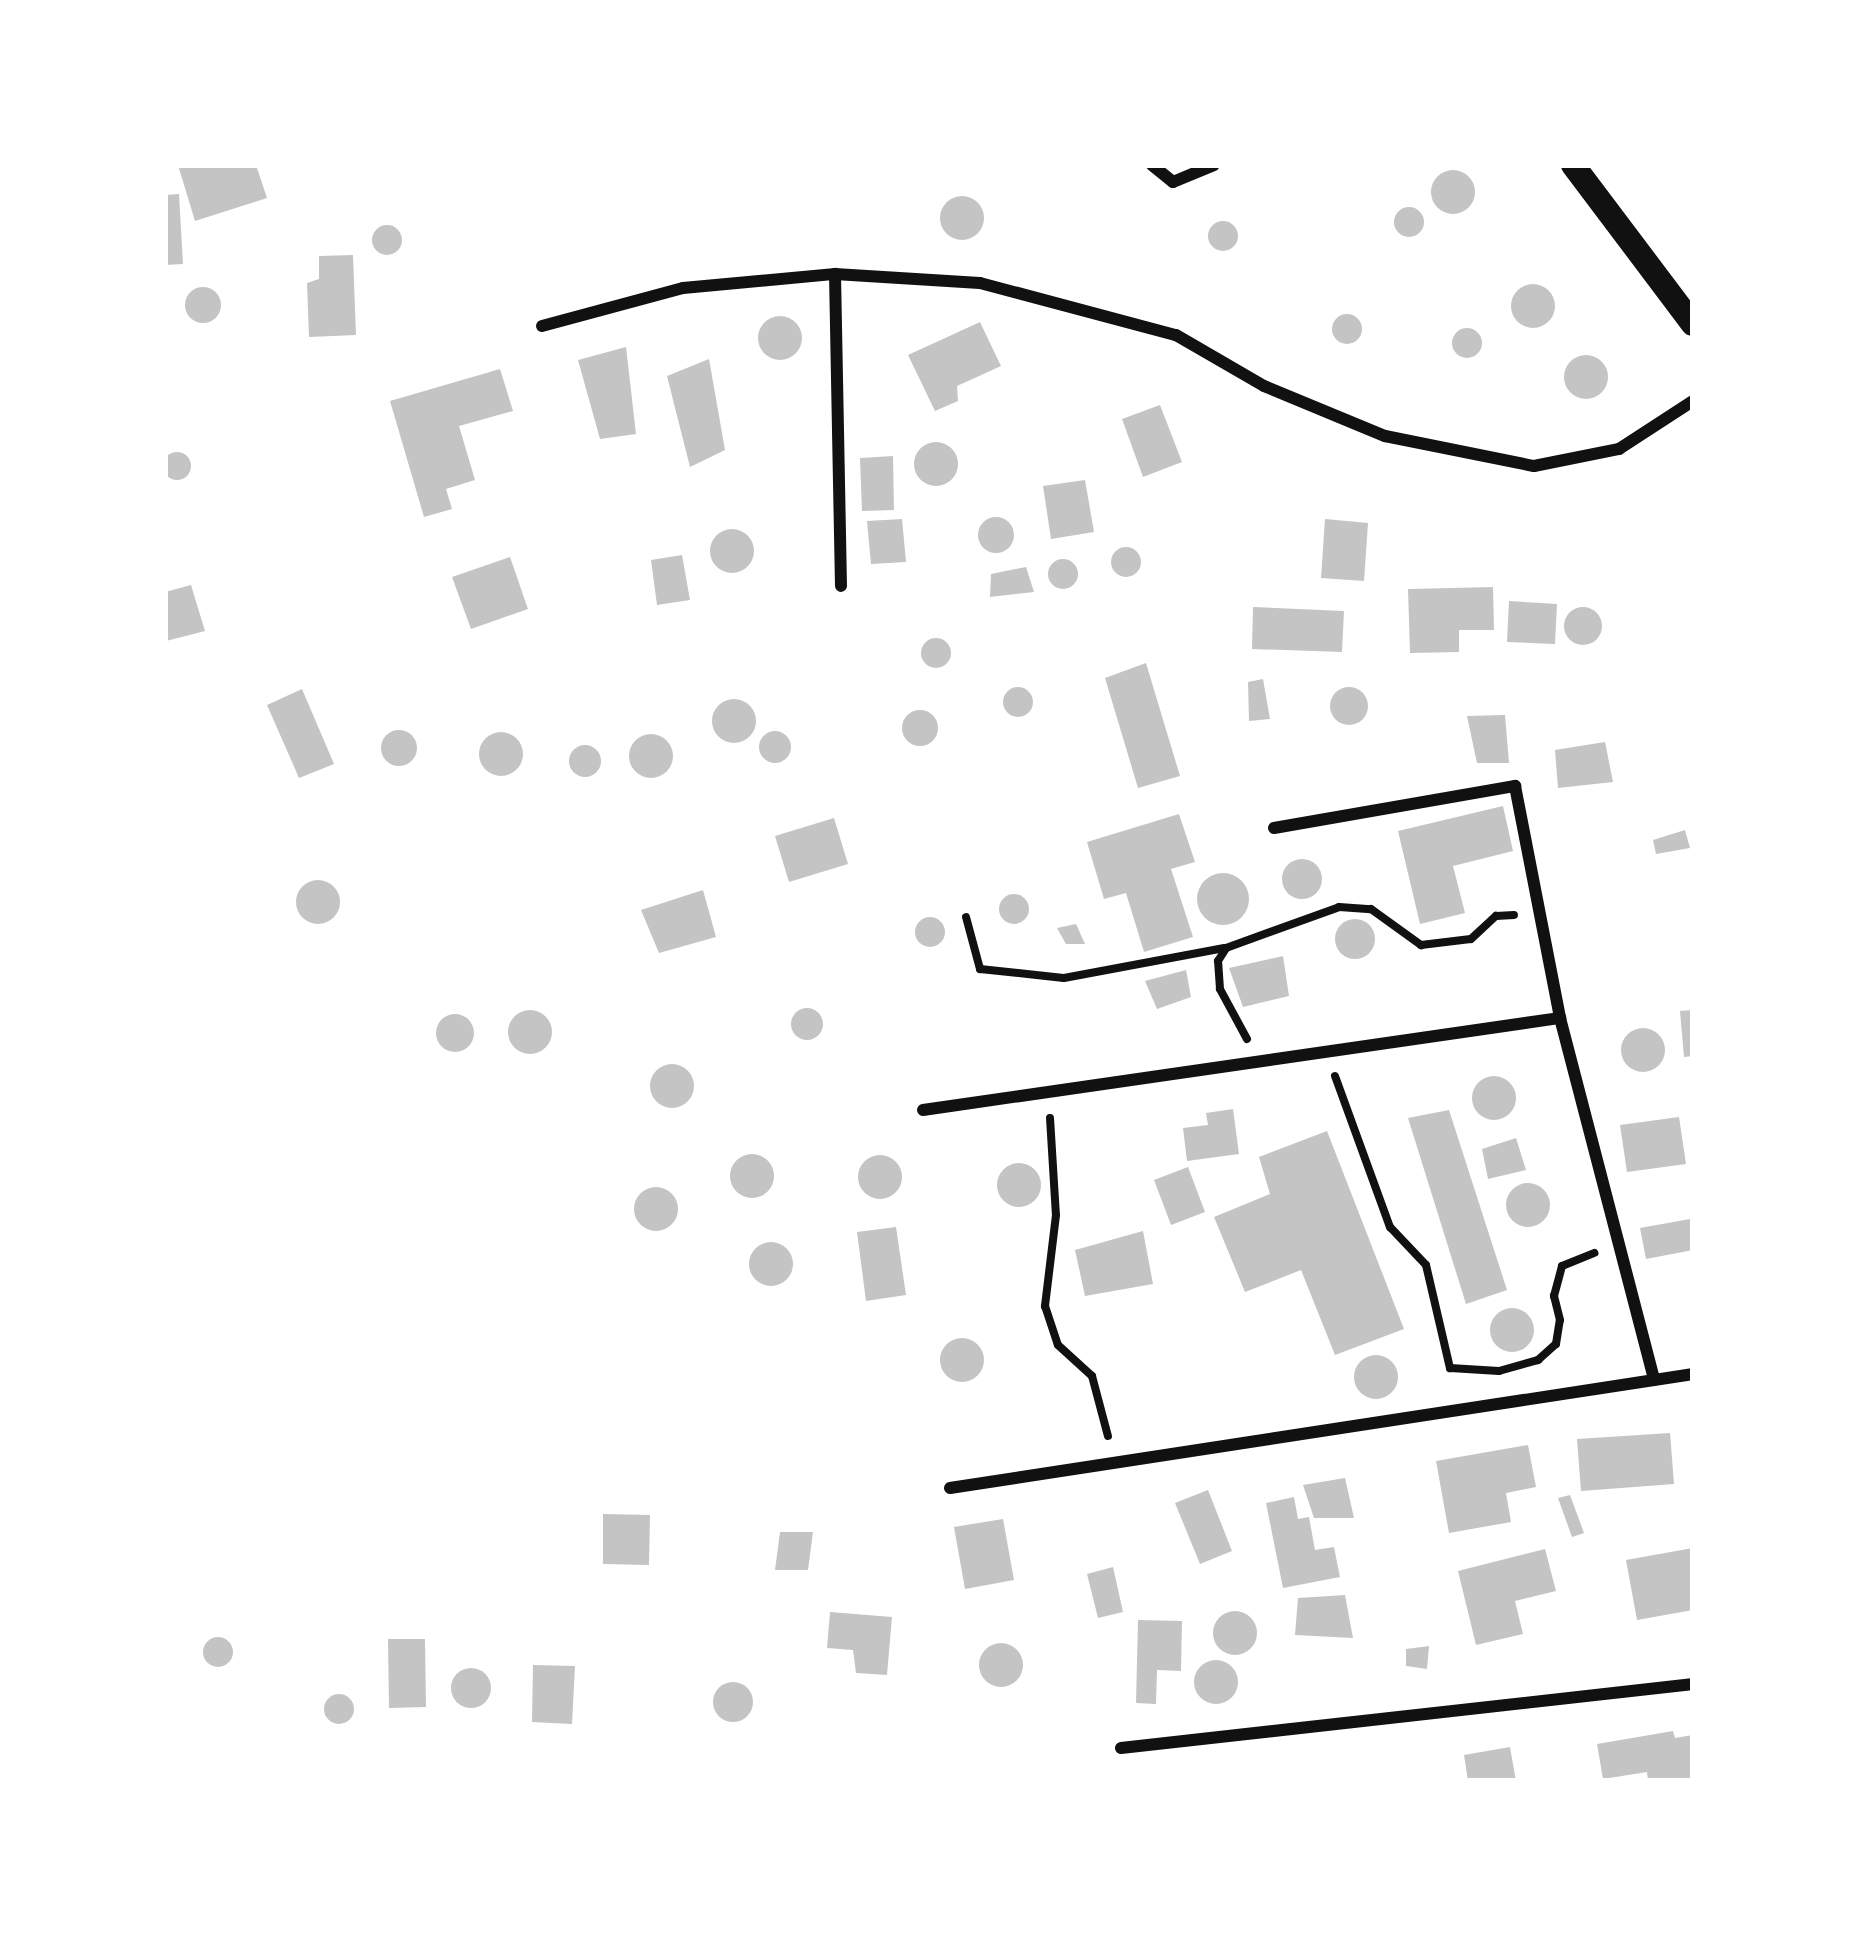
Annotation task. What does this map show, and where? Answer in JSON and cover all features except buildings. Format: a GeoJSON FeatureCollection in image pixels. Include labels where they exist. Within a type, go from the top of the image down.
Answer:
{"type":"FeatureCollection","features":[{"type":"Feature","properties":{"kind":"main road"},"geometry":{"type":"LineString","coordinates":[[1573,165],[1693,325]]}},
{"type":"Feature","properties":{"kind":"street"},"geometry":{"type":"LineString","coordinates":[[1152,165],[1173,182],[1214,165]]}},
{"type":"Feature","properties":{"kind":"street"},"geometry":{"type":"LineString","coordinates":[[835,274],[841,586]]}},
{"type":"Feature","properties":{"kind":"street"},"geometry":{"type":"LineString","coordinates":[[542,326],[683,288],[835,274],[980,283],[1176,335],[1264,386],[1385,436],[1534,466],[1619,449],[1693,401]]}},
{"type":"Feature","properties":{"kind":"street"},"geometry":{"type":"LineString","coordinates":[[1274,828],[1515,786],[1560,1018],[1654,1380]]}},
{"type":"Feature","properties":{"kind":"street"},"geometry":{"type":"LineString","coordinates":[[923,1110],[1560,1018]]}},
{"type":"Feature","properties":{"kind":"street"},"geometry":{"type":"LineString","coordinates":[[950,1488],[1693,1374]]}},
{"type":"Feature","properties":{"kind":"street"},"geometry":{"type":"LineString","coordinates":[[1121,1748],[1693,1684]]}},
{"type":"Feature","properties":{"kind":"path"},"geometry":{"type":"LineString","coordinates":[[966,917],[980,969],[1064,978],[1226,948],[1340,907],[1371,909],[1421,945],[1471,939],[1496,916],[1540,913]]}},
{"type":"Feature","properties":{"kind":"path"},"geometry":{"type":"LineString","coordinates":[[1226,948],[1218,961],[1220,989],[1260,1061]]}},
{"type":"Feature","properties":{"kind":"path"},"geometry":{"type":"LineString","coordinates":[[1327,1051],[1340,1101],[1356,1125],[1390,1227],[1426,1265],[1450,1368],[1499,1371],[1538,1360],[1556,1344],[1560,1320],[1554,1296],[1562,1266],[1618,1243]]}},
{"type":"Feature","properties":{"kind":"path"},"geometry":{"type":"LineString","coordinates":[[1048,1092],[1056,1215],[1045,1306],[1058,1345],[1092,1376],[1115,1462]]}}]}
